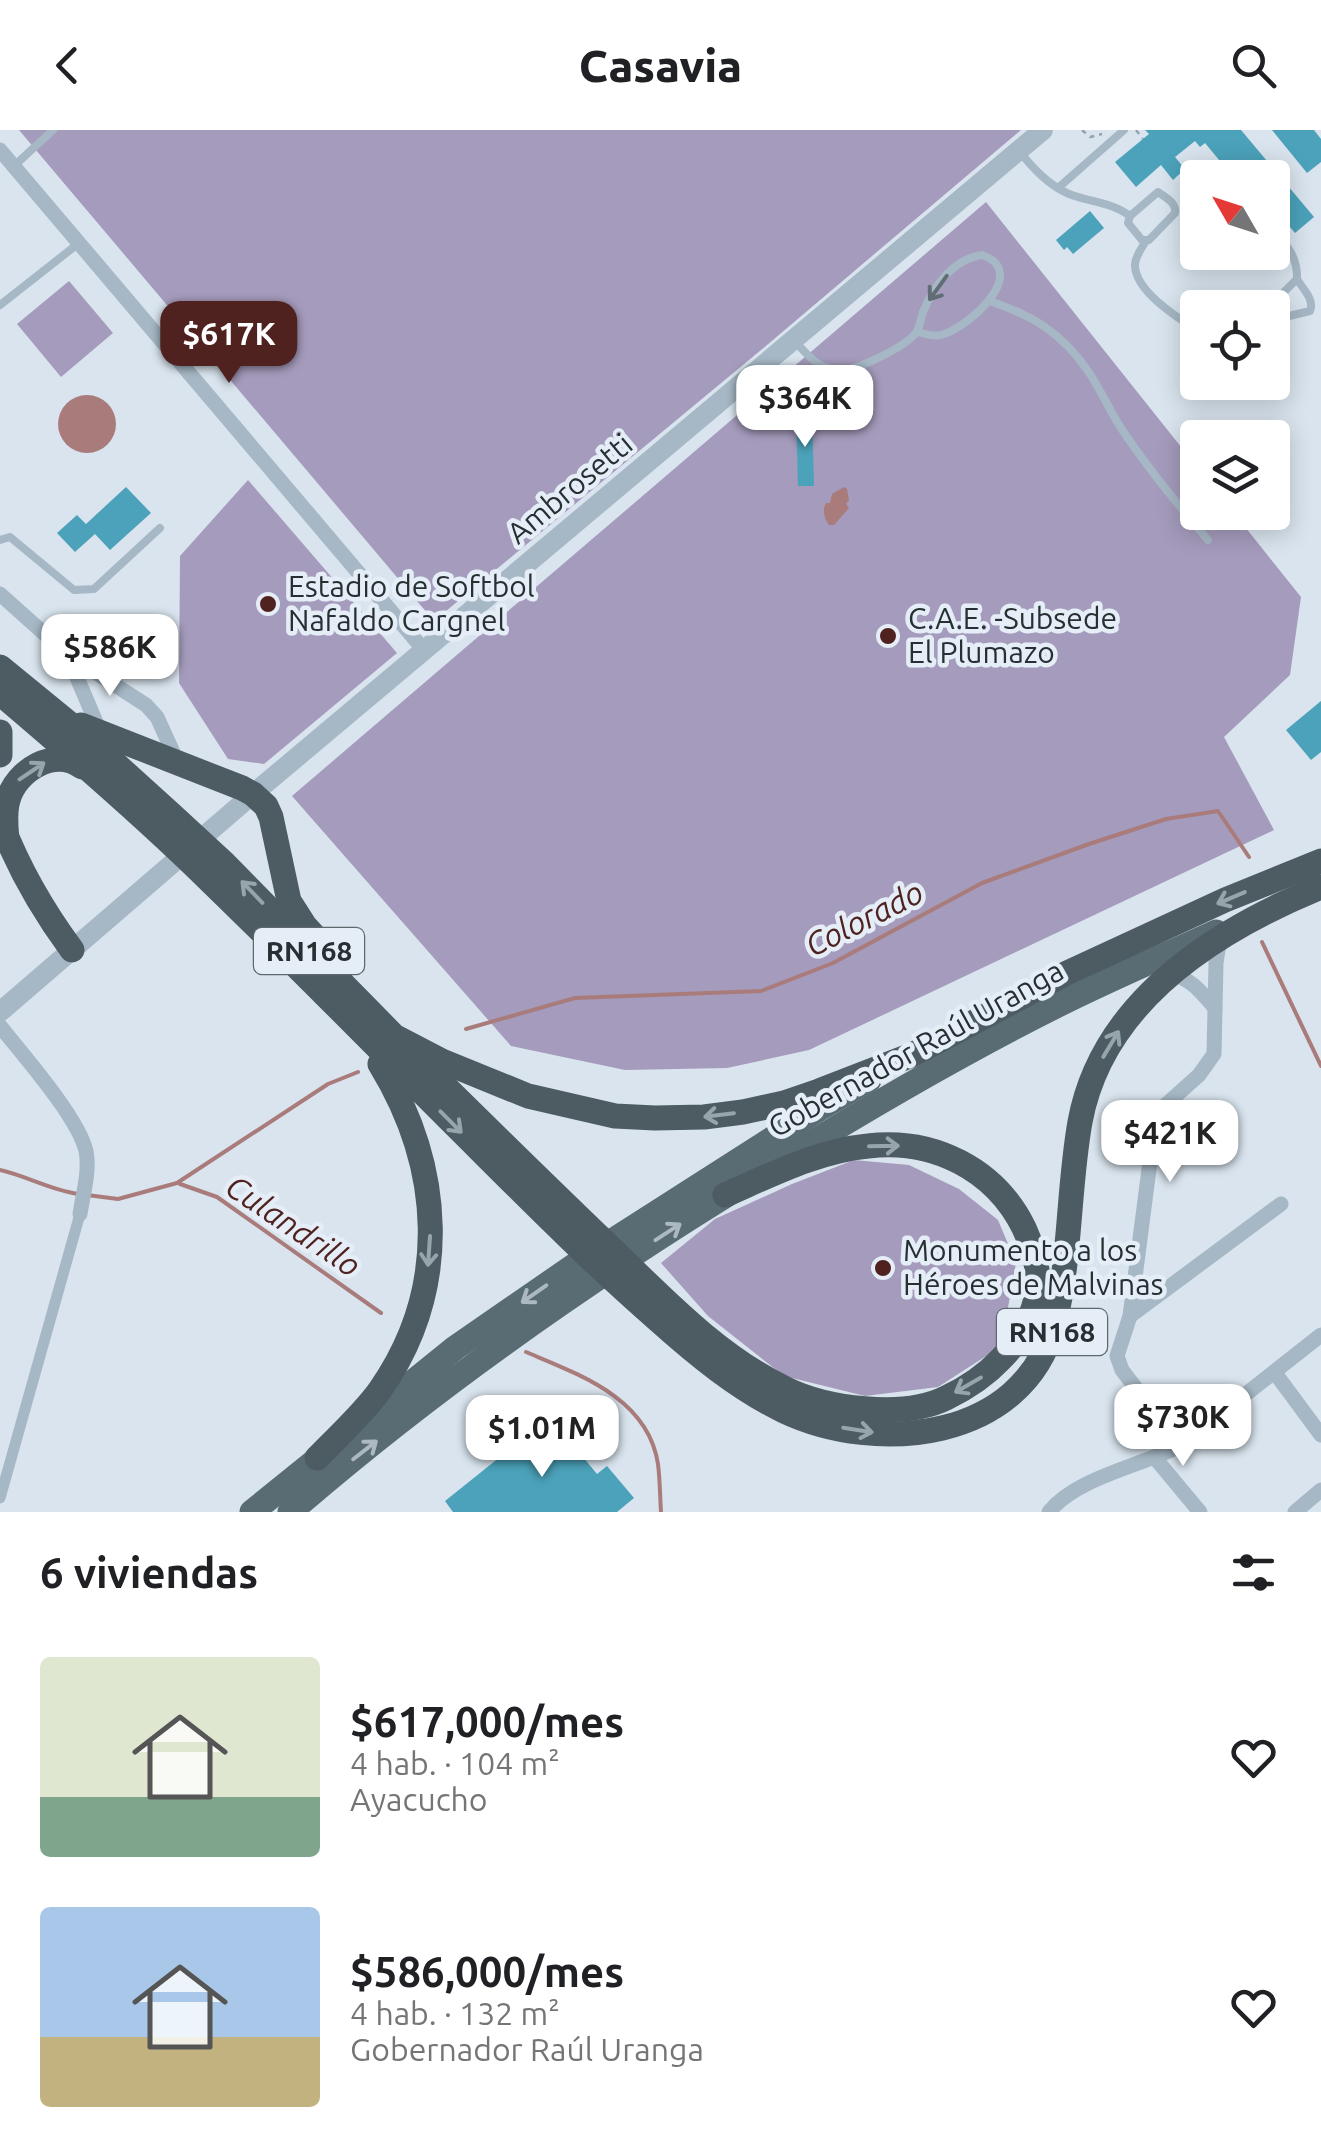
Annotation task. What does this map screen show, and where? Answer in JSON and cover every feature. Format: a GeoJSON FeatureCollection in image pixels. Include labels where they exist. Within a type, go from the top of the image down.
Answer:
{"type":"FeatureCollection","features":[{"type":"Feature","properties":{"kind":"highway","name":"Gobernador Raúl Uranga"},"geometry":{"type":"LineString","coordinates":[[0,667],[60,716],[107,771]]}},
{"type":"Feature","properties":{"kind":"highway","name":"Gobernador Raúl Uranga"},"geometry":{"type":"LineString","coordinates":[[0,693],[107,771],[394,1036],[442,1061],[528,1096],[615,1116],[704,1117],[784,1104],[912,1055],[1067,973],[1225,900],[1321,861]]}},
{"type":"Feature","properties":{"kind":"highway"},"geometry":{"type":"LineString","coordinates":[[60,716],[253,794],[266,806],[289,901],[338,964],[348,990]]}},
{"type":"Feature","properties":{"kind":"highway"},"geometry":{"type":"LineString","coordinates":[[0,732],[0,756]]}},
{"type":"Feature","properties":{"kind":"highway"},"geometry":{"type":"LineString","coordinates":[[72,950],[54,926],[4,830],[7,801],[13,786],[37,764],[74,761],[107,771]]}},
{"type":"Feature","properties":{"kind":"highway","name":"Gobernador Raúl Uranga"},"geometry":{"type":"LineString","coordinates":[[217,872],[358,1030],[581,1235]]}},
{"type":"Feature","properties":{"kind":"highway","name":"Gobernador Raúl Uranga"},"geometry":{"type":"LineString","coordinates":[[636,1287],[695,1352],[783,1410],[811,1422],[882,1434],[916,1434],[958,1425],[997,1406],[1040,1359],[1052,1330],[1062,1287],[1079,1128],[1086,1096],[1114,1036],[1145,997],[1180,965],[1271,908],[1321,887]]}},
{"type":"Feature","properties":{"kind":"highway"},"geometry":{"type":"LineString","coordinates":[[317,1458],[379,1390],[409,1341],[421,1306],[429,1261],[429,1192],[422,1160],[392,1085],[358,1030]]}},
{"type":"Feature","properties":{"kind":"highway"},"geometry":{"type":"LineString","coordinates":[[394,1036],[581,1235],[636,1287],[783,1388],[818,1402],[858,1408],[908,1408],[943,1400],[986,1375],[1012,1349],[1029,1322],[1038,1291],[1029,1239],[1001,1192],[948,1155],[928,1148],[892,1144],[855,1148],[807,1160],[725,1195]]}},
{"type":"Feature","properties":{"kind":"main road","name":"Gobernador Raúl Uranga"},"geometry":{"type":"LineString","coordinates":[[290,1512],[470,1367],[594,1279],[725,1195],[975,1048],[1073,998],[1271,908]]}},
{"type":"Feature","properties":{"kind":"main road","name":"Gobernador Raúl Uranga"},"geometry":{"type":"LineString","coordinates":[[252,1512],[455,1348],[581,1261],[819,1109],[912,1055]]}},
{"type":"Feature","properties":{"kind":"street","name":"Ambrosetti"},"geometry":{"type":"LineString","coordinates":[[0,1012],[253,794],[1043,130]]}},
{"type":"Feature","properties":{"kind":"street"},"geometry":{"type":"LineString","coordinates":[[0,150],[424,650]]}},
{"type":"Feature","properties":{"kind":"street"},"geometry":{"type":"LineString","coordinates":[[0,594],[67,654],[146,705],[157,717],[177,761]]}},
{"type":"Feature","properties":{"kind":"street"},"geometry":{"type":"LineString","coordinates":[[67,654],[100,732],[107,771]]}},
{"type":"Feature","properties":{"kind":"street"},"geometry":{"type":"LineString","coordinates":[[1180,1446],[1122,1370],[1117,1356],[1130,1316],[1155,1123],[1160,1110],[1198,1075],[1214,1054],[1220,937]]}},
{"type":"Feature","properties":{"kind":"street"},"geometry":{"type":"LineString","coordinates":[[1171,974],[1184,977],[1215,1008]]}},
{"type":"Feature","properties":{"kind":"street"},"geometry":{"type":"LineString","coordinates":[[0,1026],[72,1122],[86,1150],[87,1175],[80,1214],[0,1498]]}},
{"type":"Feature","properties":{"kind":"street"},"geometry":{"type":"LineString","coordinates":[[1130,1316],[1280,1204]]}},
{"type":"Feature","properties":{"kind":"street"},"geometry":{"type":"LineString","coordinates":[[1048,1512],[1074,1489],[1180,1446],[1321,1335]]}},
{"type":"Feature","properties":{"kind":"street"},"geometry":{"type":"LineString","coordinates":[[1275,1373],[1321,1435]]}},
{"type":"Feature","properties":{"kind":"street"},"geometry":{"type":"LineString","coordinates":[[1155,1458],[1200,1512]]}},
{"type":"Feature","properties":{"kind":"street"},"geometry":{"type":"LineString","coordinates":[[1295,1512],[1321,1490]]}},
{"type":"Feature","properties":{"kind":"lane"},"geometry":{"type":"LineString","coordinates":[[14,166],[53,130]]}},
{"type":"Feature","properties":{"kind":"lane"},"geometry":{"type":"LineString","coordinates":[[1058,188],[1124,130]]}},
{"type":"Feature","properties":{"kind":"lane"},"geometry":{"type":"LineString","coordinates":[[1019,151],[1038,173],[1068,194],[1120,208],[1130,216]]}},
{"type":"Feature","properties":{"kind":"lane"},"geometry":{"type":"LineString","coordinates":[[1146,241],[1128,223],[1130,216],[1155,192],[1175,205],[1176,212],[1146,241],[1135,262],[1136,276],[1180,320]]}},
{"type":"Feature","properties":{"kind":"lane"},"geometry":{"type":"LineString","coordinates":[[0,304],[79,243]]}},
{"type":"Feature","properties":{"kind":"lane"},"geometry":{"type":"LineString","coordinates":[[1290,250],[1298,266],[1297,280],[1312,308],[1290,316]]}},
{"type":"Feature","properties":{"kind":"lane"},"geometry":{"type":"LineString","coordinates":[[793,340],[824,367],[844,370],[899,347],[918,332],[924,309],[938,284],[962,261],[982,254],[1001,268],[990,301],[959,327],[941,335],[918,332]]}},
{"type":"Feature","properties":{"kind":"lane"},"geometry":{"type":"LineString","coordinates":[[1287,290],[1297,280]]}},
{"type":"Feature","properties":{"kind":"lane"},"geometry":{"type":"LineString","coordinates":[[990,301],[1021,312],[1062,340],[1088,370],[1121,429],[1161,485],[1208,540]]}},
{"type":"Feature","properties":{"kind":"lane"},"geometry":{"type":"LineString","coordinates":[[0,527],[74,590],[94,589],[160,528]]}},
{"type":"Feature","properties":{"kind":"lane"},"geometry":{"type":"LineString","coordinates":[[0,540],[10,537]]}},
{"type":"Feature","properties":{"kind":"path"},"geometry":{"type":"LineString","coordinates":[[1082,130],[1090,138],[1102,134]]}},
{"type":"Feature","properties":{"kind":"path"},"geometry":{"type":"LineString","coordinates":[[1136,130],[1143,139]]}},
{"type":"Feature","properties":{"kind":"shaded area"},"geometry":{"type":"Polygon","coordinates":[[[19,130],[1021,130],[434,621],[19,130]]]}},
{"type":"Feature","properties":{"kind":"shaded area","name":"C.A.E. -Subsede El Plumazo"},"geometry":{"type":"Polygon","coordinates":[[[986,202],[1180,446],[1180,530],[1248,530],[1301,597],[1290,675],[1224,737],[1274,830],[809,1050],[727,1068],[625,1070],[511,1046],[292,796],[986,202]]]}},
{"type":"Feature","properties":{"kind":"shaded area"},"geometry":{"type":"Polygon","coordinates":[[[69,281],[113,333],[61,377],[17,324],[69,281]]]}},
{"type":"Feature","properties":{"kind":"shaded area"},"geometry":{"type":"Polygon","coordinates":[[[87,395],[107,404],[116,424],[107,444],[87,453],[67,444],[58,424],[67,404],[87,395]]]}},
{"type":"Feature","properties":{"kind":"shaded area","name":"Estadio de Softbol Nafaldo Cargnel"},"geometry":{"type":"Polygon","coordinates":[[[248,480],[397,653],[264,764],[228,759],[179,683],[180,556],[248,480]]]}},
{"type":"Feature","properties":{"kind":"shaded area"},"geometry":{"type":"Polygon","coordinates":[[[844,487],[849,508],[834,525],[829,525],[825,505],[830,503],[832,494],[844,487]]]}},
{"type":"Feature","properties":{"kind":"shaded area"},"geometry":{"type":"Polygon","coordinates":[[[854,1160],[909,1165],[959,1189],[998,1220],[1016,1263],[1007,1313],[994,1351],[938,1387],[865,1396],[784,1376],[708,1316],[661,1263],[715,1219],[854,1160]]]}},
{"type":"Feature","properties":{"kind":"building"},"geometry":{"type":"Polygon","coordinates":[[[1145,130],[1241,130],[1266,160],[1219,160],[1205,143],[1200,147],[1195,141],[1175,157],[1180,163],[1180,174],[1173,180],[1161,165],[1136,187],[1115,162],[1149,134],[1145,130]]]}},
{"type":"Feature","properties":{"kind":"building"},"geometry":{"type":"Polygon","coordinates":[[[1272,130],[1314,130],[1321,139],[1321,162],[1307,173],[1272,130]]]}},
{"type":"Feature","properties":{"kind":"building"},"geometry":{"type":"Polygon","coordinates":[[[1290,188],[1314,217],[1295,233],[1290,227],[1290,188]]]}},
{"type":"Feature","properties":{"kind":"building"},"geometry":{"type":"Polygon","coordinates":[[[1090,211],[1104,228],[1073,254],[1067,247],[1064,250],[1056,240],[1090,211]]]}},
{"type":"Feature","properties":{"kind":"building"},"geometry":{"type":"Polygon","coordinates":[[[796,413],[812,413],[814,486],[798,486],[796,413]]]}},
{"type":"Feature","properties":{"kind":"building"},"geometry":{"type":"Polygon","coordinates":[[[126,487],[151,513],[110,550],[95,534],[75,552],[57,533],[77,515],[86,524],[126,487]]]}},
{"type":"Feature","properties":{"kind":"building"},"geometry":{"type":"Polygon","coordinates":[[[1321,701],[1321,752],[1311,760],[1286,730],[1321,701]]]}},
{"type":"Feature","properties":{"kind":"building"},"geometry":{"type":"Polygon","coordinates":[[[550,1417],[597,1474],[607,1466],[634,1498],[617,1512],[453,1512],[445,1501],[550,1417]]]}},
{"type":"Feature","properties":{"kind":"waterway","name":"Colorado"},"geometry":{"type":"LineString","coordinates":[[466,1029],[575,998],[761,991],[833,963],[982,883],[1166,819],[1218,811],[1249,857]]}},
{"type":"Feature","properties":{"kind":"waterway","name":"Colorado"},"geometry":{"type":"LineString","coordinates":[[1262,942],[1321,1066]]}},
{"type":"Feature","properties":{"kind":"waterway","name":"Colorado"},"geometry":{"type":"LineString","coordinates":[[87,1195],[118,1199],[177,1183],[328,1084],[358,1072]]}},
{"type":"Feature","properties":{"kind":"waterway","name":"Colorado"},"geometry":{"type":"LineString","coordinates":[[0,1170],[78,1194]]}},
{"type":"Feature","properties":{"kind":"waterway","name":"Culandrillo"},"geometry":{"type":"LineString","coordinates":[[180,1184],[217,1197],[381,1313]]}},
{"type":"Feature","properties":{"kind":"waterway","name":"Culandrillo"},"geometry":{"type":"LineString","coordinates":[[526,1352],[589,1380],[626,1406],[641,1422],[652,1441],[658,1464],[661,1512]]}},
{"type":"Feature","properties":{"kind":"place","name":"Estadio de Softbol Nafaldo Cargnel"},"geometry":{"type":"Point","coordinates":[268,604]}},
{"type":"Feature","properties":{"kind":"place","name":"C.A.E. -Subsede El Plumazo"},"geometry":{"type":"Point","coordinates":[888,636]}},
{"type":"Feature","properties":{"kind":"place","name":"Monumento a los Héroes de Malvinas"},"geometry":{"type":"Point","coordinates":[883,1268]}}]}
